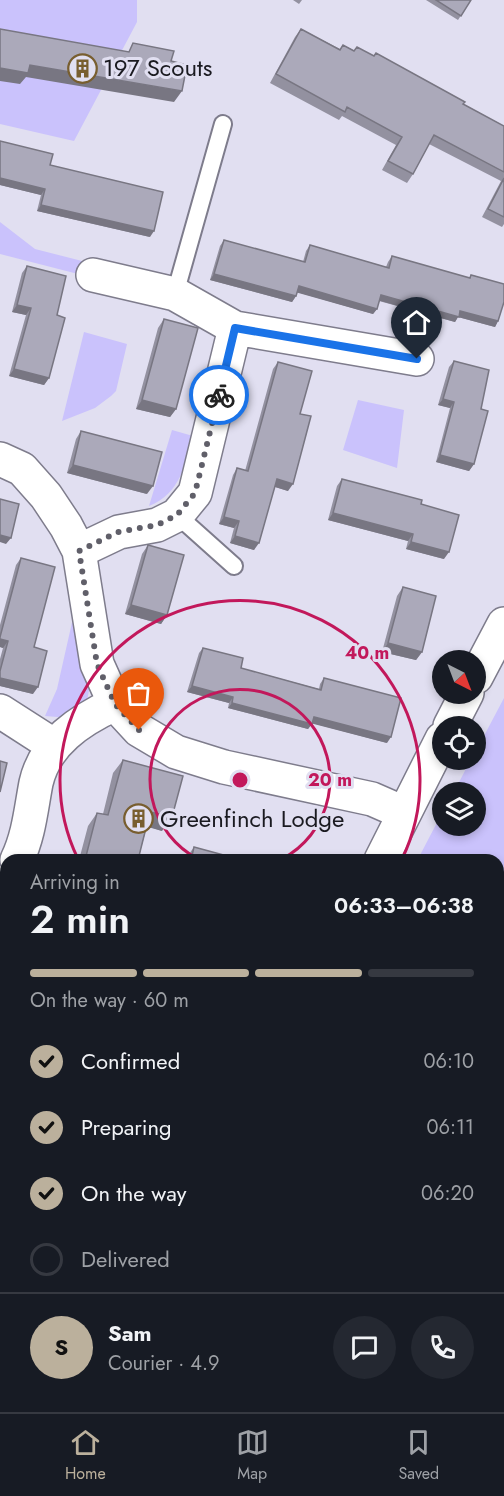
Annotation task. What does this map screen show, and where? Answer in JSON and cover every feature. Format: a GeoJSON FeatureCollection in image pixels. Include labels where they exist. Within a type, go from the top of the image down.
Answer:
{"type":"FeatureCollection","features":[{"type":"Feature","properties":{"kind":"street"},"geometry":{"type":"LineString","coordinates":[[93,275],[175,294],[235,328],[417,359]]}},
{"type":"Feature","properties":{"kind":"street"},"geometry":{"type":"LineString","coordinates":[[79,551],[118,532],[157,525],[177,515],[195,493],[235,328]]}},
{"type":"Feature","properties":{"kind":"street"},"geometry":{"type":"LineString","coordinates":[[0,459],[22,469],[46,496],[79,551],[97,664],[115,704],[139,730],[176,752],[224,766],[372,799],[404,813]]}},
{"type":"Feature","properties":{"kind":"street"},"geometry":{"type":"LineString","coordinates":[[486,658],[504,624]]}},
{"type":"Feature","properties":{"kind":"street"},"geometry":{"type":"LineString","coordinates":[[20,854],[25,843],[37,780],[53,745],[91,715],[115,704]]}},
{"type":"Feature","properties":{"kind":"street"},"geometry":{"type":"LineString","coordinates":[[0,711],[53,745]]}},
{"type":"Feature","properties":{"kind":"street"},"geometry":{"type":"LineString","coordinates":[[384,854],[432,758]]}},
{"type":"Feature","properties":{"kind":"lane"},"geometry":{"type":"LineString","coordinates":[[175,294],[223,124]]}},
{"type":"Feature","properties":{"kind":"lane"},"geometry":{"type":"LineString","coordinates":[[177,515],[234,566]]}},
{"type":"Feature","properties":{"kind":"shaded area"},"geometry":{"type":"Polygon","coordinates":[[[0,0],[137,0],[137,22],[74,141],[0,124],[0,0]]]}},
{"type":"Feature","properties":{"kind":"shaded area"},"geometry":{"type":"Polygon","coordinates":[[[0,222],[35,249],[86,262],[82,275],[0,254],[0,222]]]}},
{"type":"Feature","properties":{"kind":"shaded area"},"geometry":{"type":"Polygon","coordinates":[[[84,332],[127,344],[116,391],[95,408],[62,421],[84,332]]]}},
{"type":"Feature","properties":{"kind":"shaded area"},"geometry":{"type":"Polygon","coordinates":[[[358,400],[404,410],[397,468],[343,450],[358,400]]]}},
{"type":"Feature","properties":{"kind":"shaded area"},"geometry":{"type":"Polygon","coordinates":[[[172,430],[193,436],[187,458],[175,486],[168,494],[149,506],[172,430]]]}},
{"type":"Feature","properties":{"kind":"shaded area"},"geometry":{"type":"Polygon","coordinates":[[[73,618],[91,680],[87,701],[70,718],[45,716],[57,689],[73,618]]]}},
{"type":"Feature","properties":{"kind":"shaded area"},"geometry":{"type":"Polygon","coordinates":[[[504,698],[504,854],[421,854],[432,832],[432,836],[486,836],[486,782],[459,782],[465,770],[486,770],[486,732],[504,698]]]}},
{"type":"Feature","properties":{"kind":"building"},"geometry":{"type":"Polygon","coordinates":[[[436,0],[471,0],[461,16],[436,0]]]}},
{"type":"Feature","properties":{"kind":"building","name":"197 Scouts"},"geometry":{"type":"Polygon","coordinates":[[[0,29],[129,52],[133,43],[174,51],[171,61],[187,65],[182,91],[30,65],[28,73],[0,68],[0,29]]]}},
{"type":"Feature","properties":{"kind":"building"},"geometry":{"type":"Polygon","coordinates":[[[301,29],[340,50],[343,45],[354,51],[357,47],[374,56],[376,53],[504,126],[504,172],[434,135],[413,174],[388,161],[402,137],[347,107],[345,112],[276,74],[301,29]]]}},
{"type":"Feature","properties":{"kind":"building"},"geometry":{"type":"Polygon","coordinates":[[[0,141],[53,154],[50,165],[163,192],[154,231],[41,205],[45,189],[0,178],[0,141]]]}},
{"type":"Feature","properties":{"kind":"building"},"geometry":{"type":"Polygon","coordinates":[[[504,178],[504,217],[488,209],[504,178]]]}},
{"type":"Feature","properties":{"kind":"building"},"geometry":{"type":"Polygon","coordinates":[[[224,240],[305,262],[310,245],[389,268],[392,256],[470,278],[471,275],[504,284],[504,302],[498,321],[460,311],[459,317],[381,295],[377,309],[299,286],[296,296],[214,274],[224,240]]]}},
{"type":"Feature","properties":{"kind":"building"},"geometry":{"type":"Polygon","coordinates":[[[27,266],[66,276],[57,315],[65,318],[49,378],[14,369],[31,308],[17,305],[27,266]]]}},
{"type":"Feature","properties":{"kind":"building"},"geometry":{"type":"Polygon","coordinates":[[[164,319],[198,328],[176,409],[142,400],[164,319]]]}},
{"type":"Feature","properties":{"kind":"building"},"geometry":{"type":"Polygon","coordinates":[[[454,361],[489,370],[481,409],[488,411],[474,464],[440,455],[454,402],[443,399],[454,361]]]}},
{"type":"Feature","properties":{"kind":"building"},"geometry":{"type":"Polygon","coordinates":[[[278,362],[312,371],[300,414],[311,416],[293,484],[277,479],[259,543],[235,536],[239,521],[224,517],[237,468],[248,471],[278,362]]]}},
{"type":"Feature","properties":{"kind":"building"},"geometry":{"type":"Polygon","coordinates":[[[81,431],[162,452],[153,486],[73,465],[81,431]]]}},
{"type":"Feature","properties":{"kind":"building"},"geometry":{"type":"Polygon","coordinates":[[[342,479],[422,500],[421,504],[459,515],[449,552],[411,542],[413,534],[333,513],[342,479]]]}},
{"type":"Feature","properties":{"kind":"building"},"geometry":{"type":"Polygon","coordinates":[[[0,499],[19,504],[11,538],[0,535],[0,499]]]}},
{"type":"Feature","properties":{"kind":"building"},"geometry":{"type":"Polygon","coordinates":[[[148,545],[184,555],[167,615],[131,605],[148,545]]]}},
{"type":"Feature","properties":{"kind":"building"},"geometry":{"type":"Polygon","coordinates":[[[21,558],[55,567],[34,647],[47,651],[38,687],[0,678],[8,641],[0,637],[21,558]]]}},
{"type":"Feature","properties":{"kind":"building"},"geometry":{"type":"Polygon","coordinates":[[[403,587],[436,596],[422,652],[388,643],[403,587]]]}},
{"type":"Feature","properties":{"kind":"building"},"geometry":{"type":"Polygon","coordinates":[[[203,648],[243,658],[241,668],[321,690],[324,678],[401,698],[391,737],[314,717],[312,724],[232,703],[233,697],[192,686],[203,648]]]}},
{"type":"Feature","properties":{"kind":"building","name":"Greenfinch Lodge"},"geometry":{"type":"Polygon","coordinates":[[[123,760],[183,776],[172,817],[150,812],[140,854],[87,854],[97,813],[108,815],[123,760]]]}},
{"type":"Feature","properties":{"kind":"building"},"geometry":{"type":"Polygon","coordinates":[[[0,761],[7,763],[0,792],[0,761]]]}},
{"type":"Feature","properties":{"kind":"building"},"geometry":{"type":"Polygon","coordinates":[[[194,847],[220,854],[192,854],[194,847]]]}},
{"type":"Feature","properties":{"kind":"way so far"},"geometry":{"type":"LineString","coordinates":[[139,730],[115,704],[97,664],[79,551],[118,532],[157,525],[177,515],[195,493],[219,395]]}},
{"type":"Feature","properties":{"kind":"place","name":"197 Scouts"},"geometry":{"type":"Point","coordinates":[82,68]}},
{"type":"Feature","properties":{"kind":"place","name":"Greenfinch Lodge"},"geometry":{"type":"Point","coordinates":[139,819]}},
{"type":"Feature","properties":{"kind":"route"},"geometry":{"type":"LineString","coordinates":[[219,395],[235,328],[417,359]]}}]}
